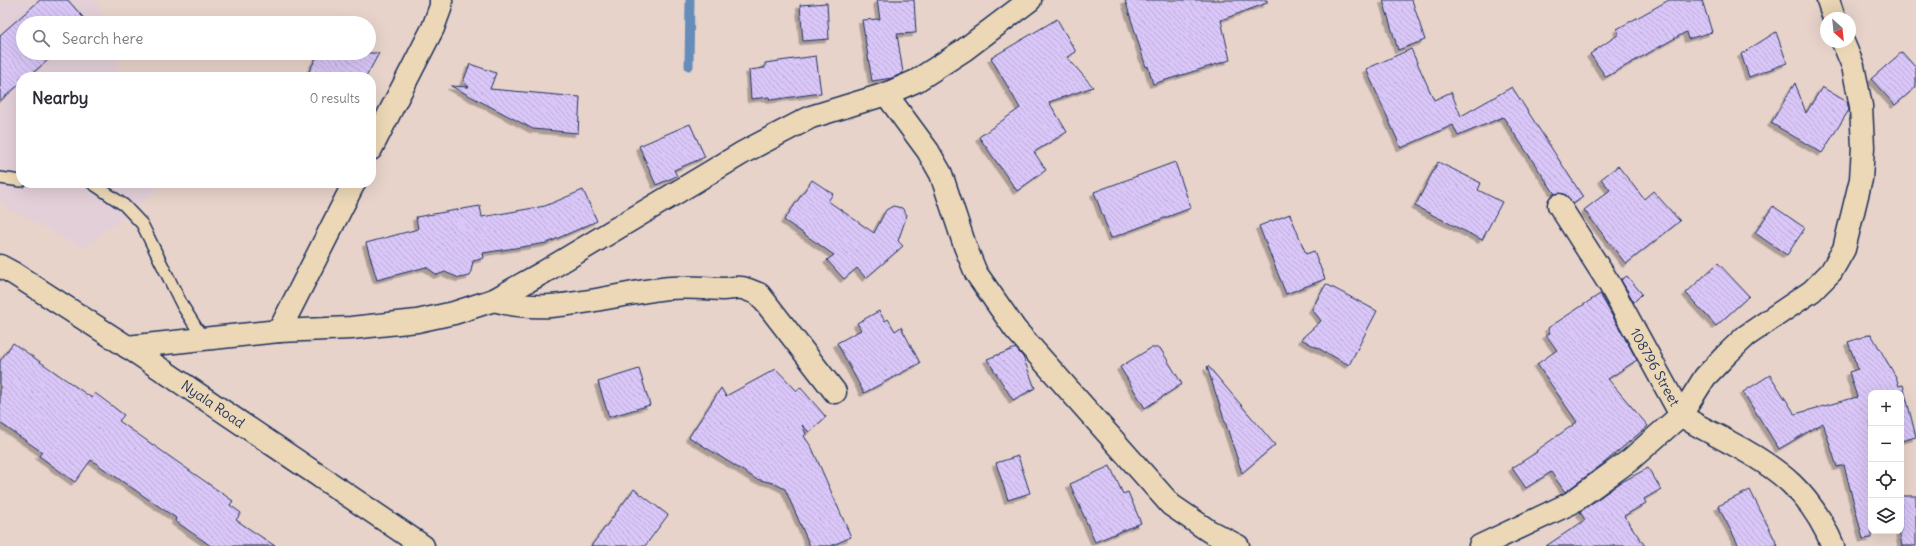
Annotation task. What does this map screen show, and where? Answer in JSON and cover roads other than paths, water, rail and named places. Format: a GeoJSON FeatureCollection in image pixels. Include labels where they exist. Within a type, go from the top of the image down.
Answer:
{"type":"FeatureCollection","features":[{"type":"Feature","properties":{"kind":"street"},"geometry":{"type":"LineString","coordinates":[[376,139],[433,28],[441,6],[441,0]]}},
{"type":"Feature","properties":{"kind":"street"},"geometry":{"type":"LineString","coordinates":[[127,347],[279,331],[351,328],[417,321],[454,313],[494,300],[544,272],[744,152],[811,117],[886,94],[916,81],[964,50],[1030,0]]}},
{"type":"Feature","properties":{"kind":"street"},"geometry":{"type":"LineString","coordinates":[[1828,0],[1832,12]]}},
{"type":"Feature","properties":{"kind":"street"},"geometry":{"type":"LineString","coordinates":[[1480,546],[1571,503],[1630,460],[1681,415],[1705,377],[1746,336],[1812,291],[1831,272],[1844,249],[1861,179],[1863,147],[1861,106],[1853,66],[1846,48]]}},
{"type":"Feature","properties":{"kind":"street"},"geometry":{"type":"LineString","coordinates":[[886,94],[928,151],[941,174],[965,246],[976,273],[1016,329],[1171,506],[1209,531],[1238,546]]}},
{"type":"Feature","properties":{"kind":"street"},"geometry":{"type":"LineString","coordinates":[[279,331],[351,188]]}},
{"type":"Feature","properties":{"kind":"street","name":"108796 Street"},"geometry":{"type":"LineString","coordinates":[[1559,205],[1610,285],[1681,415],[1693,424],[1755,455],[1781,472],[1797,488],[1811,506],[1833,546]]}},
{"type":"Feature","properties":{"kind":"street","name":"Nyala Road"},"geometry":{"type":"LineString","coordinates":[[0,266],[127,347],[414,543]]}},
{"type":"Feature","properties":{"kind":"street"},"geometry":{"type":"LineString","coordinates":[[494,300],[512,306],[527,307],[573,303],[677,288],[741,288],[759,294],[835,392]]}},
{"type":"Feature","properties":{"kind":"lane"},"geometry":{"type":"LineString","coordinates":[[0,178],[16,180]]}},
{"type":"Feature","properties":{"kind":"lane"},"geometry":{"type":"LineString","coordinates":[[99,188],[124,205],[142,224],[182,305],[204,340]]}},
{"type":"Feature","properties":{"kind":"waterway"},"geometry":{"type":"LineString","coordinates":[[689,66],[690,0]]}}]}
